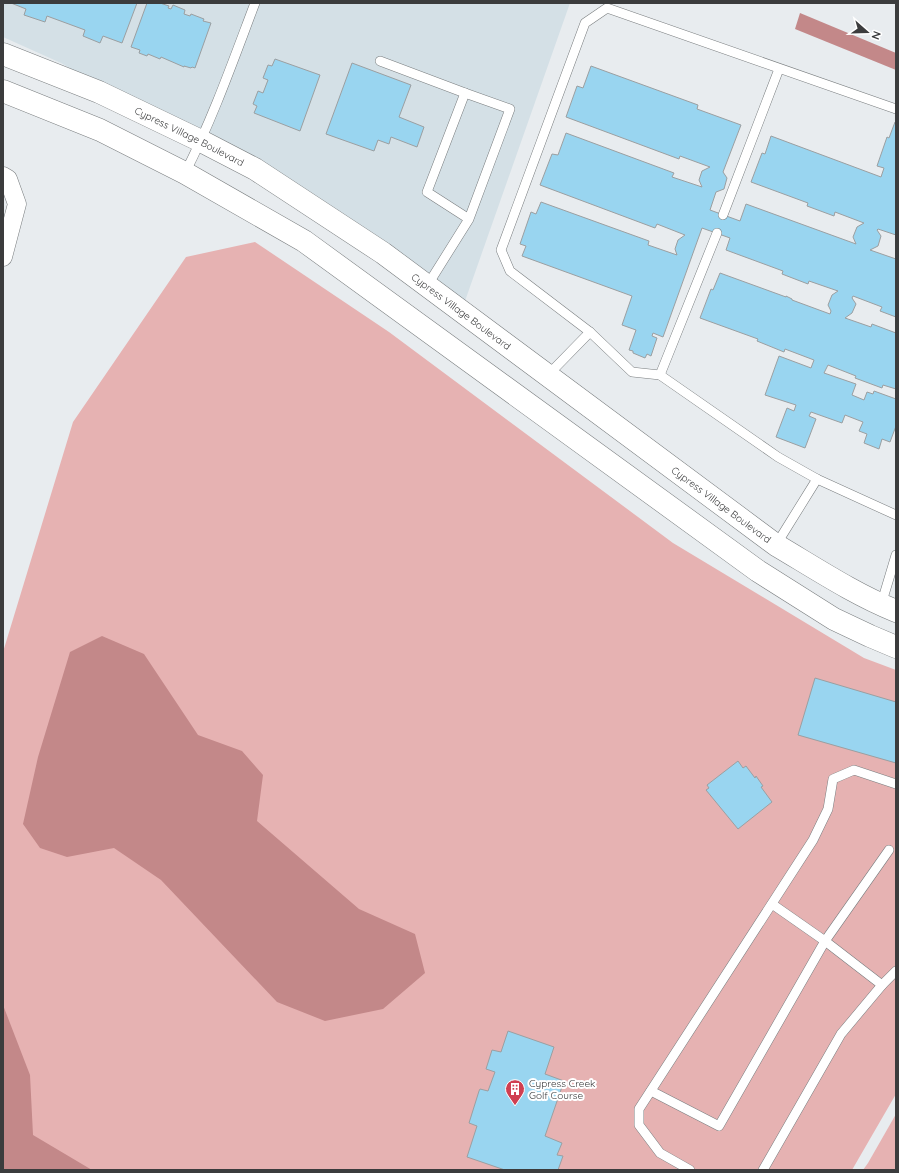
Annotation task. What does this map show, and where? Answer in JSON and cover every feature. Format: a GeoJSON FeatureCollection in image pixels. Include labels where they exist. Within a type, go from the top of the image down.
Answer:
{"type":"FeatureCollection","features":[{"type":"Feature","properties":{"kind":"street","name":"Cypress Village Boulevard"},"geometry":{"type":"LineString","coordinates":[[3,54],[99,92],[201,141],[255,169],[383,253],[776,545],[888,608]]}},
{"type":"Feature","properties":{"kind":"street"},"geometry":{"type":"LineString","coordinates":[[3,91],[100,130],[185,173],[304,241],[758,571],[834,619],[896,647]]}},
{"type":"Feature","properties":{"kind":"street"},"geometry":{"type":"LineString","coordinates":[[3,176],[8,179],[17,204],[3,256]]}},
{"type":"Feature","properties":{"kind":"lane"},"geometry":{"type":"LineString","coordinates":[[185,173],[216,107],[254,3]]}},
{"type":"Feature","properties":{"kind":"lane"},"geometry":{"type":"LineString","coordinates":[[896,109],[607,8],[585,23],[501,250],[510,272],[590,332],[632,372],[660,375],[778,457],[817,479],[896,515]]}},
{"type":"Feature","properties":{"kind":"lane"},"geometry":{"type":"LineString","coordinates":[[380,61],[510,109],[469,219],[427,286]]}},
{"type":"Feature","properties":{"kind":"lane"},"geometry":{"type":"LineString","coordinates":[[724,215],[779,69]]}},
{"type":"Feature","properties":{"kind":"lane"},"geometry":{"type":"LineString","coordinates":[[465,93],[426,192],[469,219]]}},
{"type":"Feature","properties":{"kind":"lane"},"geometry":{"type":"LineString","coordinates":[[660,375],[717,233]]}},
{"type":"Feature","properties":{"kind":"lane"},"geometry":{"type":"LineString","coordinates":[[548,376],[590,332]]}},
{"type":"Feature","properties":{"kind":"lane"},"geometry":{"type":"LineString","coordinates":[[776,545],[817,479]]}},
{"type":"Feature","properties":{"kind":"lane"},"geometry":{"type":"LineString","coordinates":[[888,608],[896,555]]}},
{"type":"Feature","properties":{"kind":"lane"},"geometry":{"type":"LineString","coordinates":[[690,1170],[660,1152],[639,1125],[639,1109],[813,840],[828,809],[833,779],[854,770],[896,784]]}},
{"type":"Feature","properties":{"kind":"lane"},"geometry":{"type":"LineString","coordinates":[[651,1091],[719,1126],[825,941],[889,850]]}},
{"type":"Feature","properties":{"kind":"lane"},"geometry":{"type":"LineString","coordinates":[[772,904],[825,941],[882,985]]}},
{"type":"Feature","properties":{"kind":"lane"},"geometry":{"type":"LineString","coordinates":[[763,1170],[841,1034],[882,985],[896,971]]}},
{"type":"Feature","properties":{"kind":"shaded area"},"geometry":{"type":"Polygon","coordinates":[[[3,3],[570,3],[465,301],[61,63],[3,37],[3,3]]]}},
{"type":"Feature","properties":{"kind":"shaded area"},"geometry":{"type":"Polygon","coordinates":[[[800,13],[896,53],[896,70],[795,29],[800,13]]]}},
{"type":"Feature","properties":{"kind":"shaded area"},"geometry":{"type":"Polygon","coordinates":[[[255,242],[389,332],[673,543],[864,658],[896,670],[896,1094],[852,1170],[3,1170],[3,652],[73,422],[186,257],[255,242]]]}},
{"type":"Feature","properties":{"kind":"shaded area"},"geometry":{"type":"Polygon","coordinates":[[[102,636],[144,654],[198,735],[242,751],[263,775],[257,821],[359,909],[415,934],[425,973],[383,1009],[325,1021],[277,1002],[161,880],[114,848],[67,857],[40,848],[23,824],[38,757],[70,652],[102,636]]]}},
{"type":"Feature","properties":{"kind":"shaded area"},"geometry":{"type":"Polygon","coordinates":[[[3,1005],[30,1075],[33,1135],[92,1170],[3,1170],[3,1005]]]}},
{"type":"Feature","properties":{"kind":"shaded area"},"geometry":{"type":"Polygon","coordinates":[[[896,1114],[896,1170],[863,1170],[868,1163],[896,1114]]]}},
{"type":"Feature","properties":{"kind":"building"},"geometry":{"type":"Polygon","coordinates":[[[11,3],[137,3],[122,43],[103,36],[100,43],[83,36],[85,30],[47,16],[45,22],[24,15],[26,9],[11,3]]]}},
{"type":"Feature","properties":{"kind":"building"},"geometry":{"type":"Polygon","coordinates":[[[147,3],[160,3],[169,6],[168,8],[171,9],[173,5],[185,10],[184,14],[190,16],[191,14],[204,19],[203,21],[211,23],[195,68],[184,67],[161,57],[160,59],[148,54],[147,56],[139,53],[140,50],[131,47],[147,3]]]}},
{"type":"Feature","properties":{"kind":"building"},"geometry":{"type":"Polygon","coordinates":[[[275,59],[320,75],[300,131],[254,113],[257,106],[253,104],[258,91],[263,93],[268,80],[263,78],[268,65],[272,66],[275,59]]]}},
{"type":"Feature","properties":{"kind":"building"},"geometry":{"type":"Polygon","coordinates":[[[352,63],[411,85],[399,117],[424,127],[417,147],[391,137],[389,144],[378,140],[374,151],[326,134],[352,63]]]}},
{"type":"Feature","properties":{"kind":"building"},"geometry":{"type":"Polygon","coordinates":[[[591,66],[698,105],[697,109],[741,125],[723,172],[727,178],[724,189],[716,192],[710,210],[740,221],[746,204],[856,244],[853,237],[857,227],[864,223],[835,212],[834,216],[807,206],[808,203],[751,182],[762,153],[765,154],[771,136],[881,177],[884,168],[877,166],[887,137],[889,138],[895,122],[896,123],[896,235],[878,229],[877,230],[881,236],[878,246],[870,250],[896,259],[896,317],[880,311],[882,307],[853,296],[852,298],[856,304],[852,313],[845,318],[871,327],[872,324],[896,333],[896,389],[883,385],[882,388],[855,378],[856,376],[828,365],[824,373],[856,384],[852,395],[864,400],[867,392],[873,394],[874,391],[896,399],[896,426],[890,442],[882,439],[879,449],[864,443],[867,434],[859,431],[863,422],[845,415],[842,423],[811,412],[809,416],[816,419],[805,448],[776,437],[787,408],[794,411],[796,405],[765,395],[779,356],[811,368],[814,360],[785,349],[784,352],[757,341],[758,339],[700,318],[711,289],[713,290],[720,273],[786,296],[792,300],[830,314],[831,311],[828,305],[832,295],[838,291],[809,281],[808,284],[782,274],[783,271],[726,250],[730,238],[702,228],[663,337],[653,333],[652,336],[657,338],[651,356],[647,354],[645,358],[629,350],[636,330],[622,325],[632,296],[522,256],[526,246],[520,244],[531,212],[536,214],[541,202],[649,241],[648,245],[677,255],[675,249],[678,240],[685,235],[657,224],[655,228],[540,185],[552,154],[558,155],[566,133],[674,173],[672,177],[702,187],[699,180],[702,171],[710,167],[680,156],[679,159],[566,117],[577,86],[583,88],[591,66]]]}},
{"type":"Feature","properties":{"kind":"building"},"geometry":{"type":"Polygon","coordinates":[[[815,678],[896,702],[896,763],[798,735],[815,678]]]}},
{"type":"Feature","properties":{"kind":"building"},"geometry":{"type":"Polygon","coordinates":[[[738,761],[743,768],[746,766],[755,778],[756,776],[763,786],[761,787],[772,802],[738,829],[706,790],[709,788],[707,785],[738,761]]]}},
{"type":"Feature","properties":{"kind":"building","name":"Cypress Creek Golf Course"},"geometry":{"type":"Polygon","coordinates":[[[508,1031],[554,1047],[545,1074],[564,1081],[545,1136],[562,1143],[557,1155],[563,1156],[558,1170],[505,1170],[467,1157],[477,1126],[469,1123],[479,1091],[480,1089],[488,1091],[495,1072],[486,1069],[492,1050],[501,1052],[508,1031]]]}},
{"type":"Feature","properties":{"kind":"place","name":"Cypress Creek Golf Course"},"geometry":{"type":"Point","coordinates":[515,1106]}}]}
